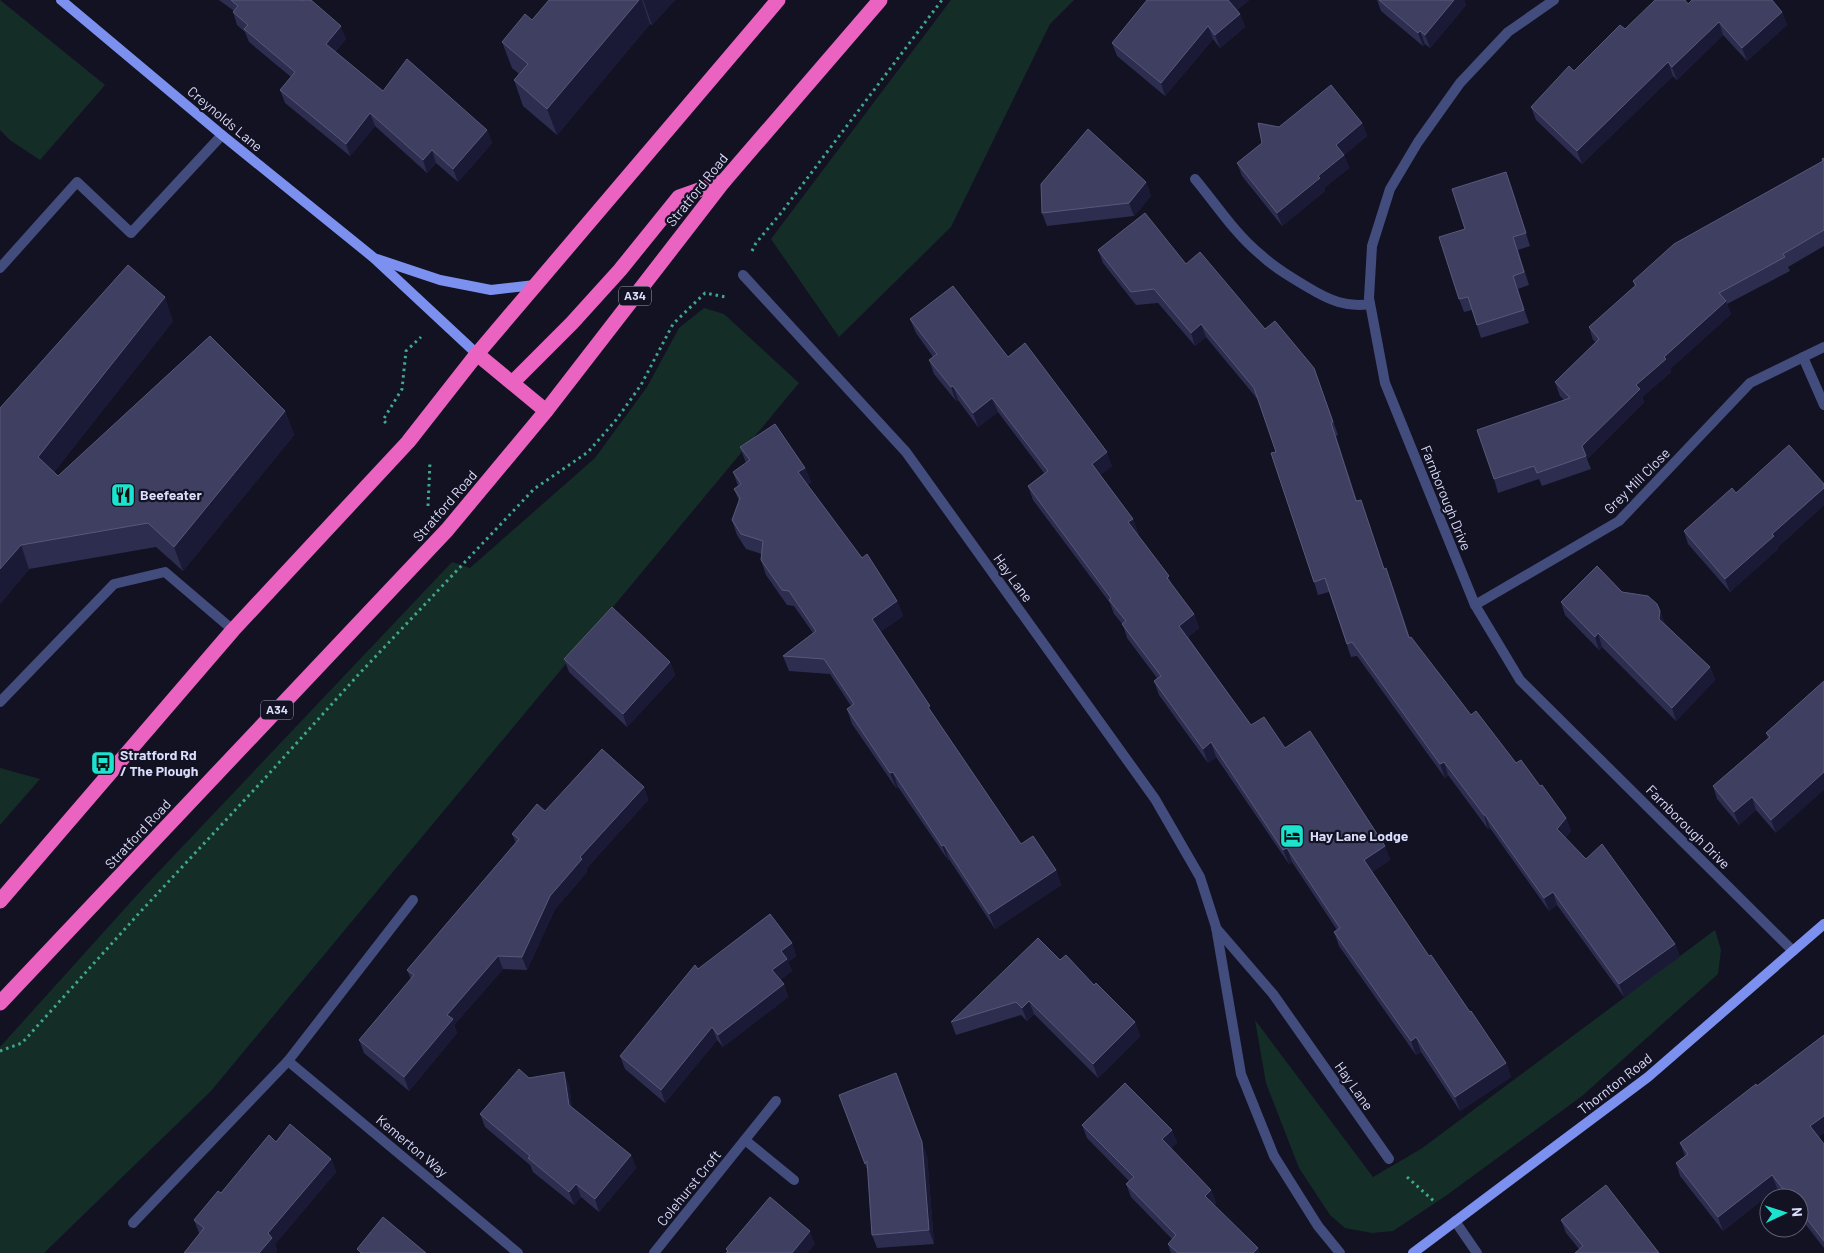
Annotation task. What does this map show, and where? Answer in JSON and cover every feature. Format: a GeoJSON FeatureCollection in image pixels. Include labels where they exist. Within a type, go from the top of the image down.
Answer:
{"type":"FeatureCollection","features":[{"type":"Feature","properties":{"kind":"highway"},"geometry":{"type":"LineString","coordinates":[[0,901],[233,630],[408,442],[477,354],[778,0]]}},
{"type":"Feature","properties":{"kind":"highway","name":"Stratford Road"},"geometry":{"type":"LineString","coordinates":[[0,1003],[447,530],[546,411],[724,181],[880,0]]}},
{"type":"Feature","properties":{"kind":"highway"},"geometry":{"type":"LineString","coordinates":[[513,382],[572,323],[620,270],[679,197],[724,181]]}},
{"type":"Feature","properties":{"kind":"highway"},"geometry":{"type":"LineString","coordinates":[[477,354],[546,411]]}},
{"type":"Feature","properties":{"kind":"street","name":"Creynolds Lane"},"geometry":{"type":"LineString","coordinates":[[61,0],[222,136],[374,258],[477,354]]}},
{"type":"Feature","properties":{"kind":"street","name":"Farnborough Drive"},"geometry":{"type":"LineString","coordinates":[[1549,1],[1508,32],[1466,77],[1413,150],[1390,189],[1372,246],[1370,304],[1385,383],[1475,605],[1520,680],[1793,951]]}},
{"type":"Feature","properties":{"kind":"street"},"geometry":{"type":"LineString","coordinates":[[0,268],[77,182],[131,233],[222,136]]}},
{"type":"Feature","properties":{"kind":"street"},"geometry":{"type":"LineString","coordinates":[[1195,179],[1234,227],[1260,255],[1291,278],[1326,298],[1343,304],[1359,306],[1370,304]]}},
{"type":"Feature","properties":{"kind":"street","name":"Creynolds Lane"},"geometry":{"type":"LineString","coordinates":[[374,258],[440,280],[491,290],[535,286]]}},
{"type":"Feature","properties":{"kind":"street","name":"Hay Lane"},"geometry":{"type":"LineString","coordinates":[[743,275],[906,452],[1155,799],[1200,877],[1216,927],[1241,1074],[1274,1156],[1318,1226],[1340,1253]]}},
{"type":"Feature","properties":{"kind":"street","name":"Grey Mill Close"},"geometry":{"type":"LineString","coordinates":[[1475,605],[1619,521],[1750,383],[1824,347]]}},
{"type":"Feature","properties":{"kind":"street"},"geometry":{"type":"LineString","coordinates":[[1803,357],[1824,405]]}},
{"type":"Feature","properties":{"kind":"street"},"geometry":{"type":"LineString","coordinates":[[0,702],[114,584],[165,572],[233,630]]}},
{"type":"Feature","properties":{"kind":"street"},"geometry":{"type":"LineString","coordinates":[[133,1223],[288,1061],[413,900]]}},
{"type":"Feature","properties":{"kind":"street","name":"Thornton Road"},"geometry":{"type":"LineString","coordinates":[[1412,1253],[1648,1078],[1824,924]]}},
{"type":"Feature","properties":{"kind":"street","name":"Hay Lane"},"geometry":{"type":"LineString","coordinates":[[1216,927],[1273,994],[1388,1160]]}},
{"type":"Feature","properties":{"kind":"street","name":"Kemerton Way"},"geometry":{"type":"LineString","coordinates":[[288,1061],[518,1253]]}},
{"type":"Feature","properties":{"kind":"street","name":"Colehurst Croft"},"geometry":{"type":"LineString","coordinates":[[654,1253],[776,1101]]}},
{"type":"Feature","properties":{"kind":"street"},"geometry":{"type":"LineString","coordinates":[[745,1140],[794,1180]]}},
{"type":"Feature","properties":{"kind":"street"},"geometry":{"type":"LineString","coordinates":[[1455,1221],[1477,1253]]}},
{"type":"Feature","properties":{"kind":"path"},"geometry":{"type":"LineString","coordinates":[[743,275],[756,243],[942,0]]}},
{"type":"Feature","properties":{"kind":"path"},"geometry":{"type":"LineString","coordinates":[[0,1051],[22,1043],[142,910],[534,489],[588,452],[616,420],[641,385],[673,324],[705,293],[725,297]]}},
{"type":"Feature","properties":{"kind":"path"},"geometry":{"type":"LineString","coordinates":[[439,320],[406,351],[402,389],[383,420],[430,461],[427,514],[447,530],[471,555]]}},
{"type":"Feature","properties":{"kind":"path"},"geometry":{"type":"LineString","coordinates":[[1388,1160],[1455,1221]]}},
{"type":"Feature","properties":{"kind":"green space"},"geometry":{"type":"Polygon","coordinates":[[[0,0],[105,85],[40,160],[10,140],[0,130],[0,0]]]}},
{"type":"Feature","properties":{"kind":"green space"},"geometry":{"type":"Polygon","coordinates":[[[951,0],[1074,0],[1050,24],[951,227],[839,337],[771,239],[951,0]]]}},
{"type":"Feature","properties":{"kind":"green space"},"geometry":{"type":"Polygon","coordinates":[[[704,308],[724,314],[799,383],[211,1091],[44,1253],[0,1253],[0,1047],[147,884],[452,562],[470,568],[595,458],[647,387],[679,328],[704,308]]]}},
{"type":"Feature","properties":{"kind":"green space"},"geometry":{"type":"Polygon","coordinates":[[[0,768],[40,779],[0,825],[0,768]]]}},
{"type":"Feature","properties":{"kind":"green space"},"geometry":{"type":"Polygon","coordinates":[[[1715,930],[1721,950],[1718,974],[1582,1096],[1447,1195],[1393,1231],[1372,1233],[1345,1228],[1330,1215],[1299,1168],[1266,1083],[1255,1020],[1373,1177],[1421,1149],[1715,930]]]}},
{"type":"Feature","properties":{"kind":"building"},"geometry":{"type":"Polygon","coordinates":[[[231,0],[311,0],[341,26],[326,44],[383,91],[407,59],[487,130],[453,169],[432,150],[423,160],[370,113],[346,144],[280,90],[295,72],[244,29],[248,25],[233,12],[238,6],[231,0]]]}},
{"type":"Feature","properties":{"kind":"building"},"geometry":{"type":"Polygon","coordinates":[[[549,0],[639,0],[547,109],[514,80],[528,64],[502,42],[525,14],[532,20],[549,0]]]}},
{"type":"Feature","properties":{"kind":"building"},"geometry":{"type":"Polygon","coordinates":[[[1147,0],[1228,0],[1240,14],[1215,35],[1208,26],[1161,83],[1112,43],[1147,0]]]}},
{"type":"Feature","properties":{"kind":"building"},"geometry":{"type":"Polygon","coordinates":[[[1379,0],[1454,0],[1425,35],[1420,31],[1418,33],[1379,0]]]}},
{"type":"Feature","properties":{"kind":"building"},"geometry":{"type":"Polygon","coordinates":[[[1655,0],[1685,0],[1688,4],[1692,0],[1772,0],[1782,12],[1742,48],[1719,22],[1672,67],[1668,62],[1577,151],[1531,107],[1569,66],[1574,71],[1620,25],[1625,29],[1655,0]]]}},
{"type":"Feature","properties":{"kind":"building"},"geometry":{"type":"Polygon","coordinates":[[[1331,85],[1362,123],[1336,145],[1344,155],[1318,176],[1320,178],[1277,213],[1237,163],[1262,143],[1258,123],[1279,127],[1331,85]]]}},
{"type":"Feature","properties":{"kind":"building"},"geometry":{"type":"Polygon","coordinates":[[[1088,129],[1146,182],[1129,203],[1042,213],[1041,184],[1088,129]]]}},
{"type":"Feature","properties":{"kind":"building"},"geometry":{"type":"Polygon","coordinates":[[[1824,158],[1824,230],[1783,254],[1785,257],[1719,293],[1726,301],[1636,385],[1640,389],[1582,446],[1586,456],[1537,473],[1534,466],[1494,479],[1477,430],[1570,398],[1555,382],[1599,339],[1589,327],[1636,285],[1633,281],[1674,244],[1823,161],[1822,159],[1824,158]]]}},
{"type":"Feature","properties":{"kind":"building"},"geometry":{"type":"Polygon","coordinates":[[[1506,172],[1526,233],[1513,237],[1524,272],[1513,276],[1524,310],[1477,325],[1468,297],[1459,299],[1439,237],[1465,229],[1452,189],[1506,172]]]}},
{"type":"Feature","properties":{"kind":"building"},"geometry":{"type":"Polygon","coordinates":[[[1145,213],[1186,264],[1200,252],[1265,329],[1275,321],[1314,368],[1333,422],[1331,423],[1356,501],[1361,500],[1409,638],[1411,637],[1471,715],[1476,711],[1516,763],[1521,760],[1540,786],[1542,785],[1566,818],[1557,829],[1586,859],[1602,844],[1675,944],[1619,984],[1553,892],[1544,898],[1485,815],[1444,762],[1440,764],[1352,642],[1347,644],[1325,578],[1314,582],[1271,453],[1276,452],[1254,388],[1201,324],[1191,333],[1154,289],[1131,292],[1098,250],[1145,213]]]}},
{"type":"Feature","properties":{"kind":"building","name":"Beefeater"},"geometry":{"type":"Polygon","coordinates":[[[128,265],[165,297],[38,457],[58,476],[210,336],[285,411],[174,547],[148,523],[21,545],[0,569],[0,408],[128,265]]]}},
{"type":"Feature","properties":{"kind":"building"},"geometry":{"type":"Polygon","coordinates":[[[953,286],[1008,357],[1025,343],[1107,452],[1092,464],[1133,519],[1128,522],[1169,576],[1167,578],[1194,614],[1179,626],[1251,725],[1264,717],[1285,748],[1310,731],[1385,846],[1364,860],[1429,956],[1431,955],[1506,1063],[1455,1097],[1416,1037],[1411,1041],[1334,932],[1340,928],[1287,848],[1283,850],[1211,742],[1203,749],[1154,681],[1161,676],[1122,624],[1126,621],[1028,486],[1048,471],[992,398],[973,413],[953,386],[951,387],[929,360],[937,354],[910,319],[953,286]]]}},
{"type":"Feature","properties":{"kind":"building"},"geometry":{"type":"Polygon","coordinates":[[[775,424],[805,468],[798,472],[862,558],[867,554],[897,601],[872,619],[930,706],[928,707],[1021,844],[1033,836],[1056,870],[989,914],[944,845],[942,846],[893,772],[890,773],[847,709],[854,704],[824,659],[783,656],[816,631],[789,591],[782,590],[761,560],[763,541],[741,534],[732,520],[740,498],[734,489],[741,484],[733,472],[750,460],[740,447],[775,424]]]}},
{"type":"Feature","properties":{"kind":"building"},"geometry":{"type":"Polygon","coordinates":[[[1789,445],[1824,484],[1824,488],[1772,534],[1774,536],[1725,579],[1684,531],[1732,488],[1736,493],[1789,445]]]}},
{"type":"Feature","properties":{"kind":"building"},"geometry":{"type":"Polygon","coordinates":[[[1597,566],[1622,592],[1648,596],[1657,604],[1660,611],[1659,619],[1710,667],[1672,708],[1598,633],[1595,637],[1561,602],[1597,566]]]}},
{"type":"Feature","properties":{"kind":"building"},"geometry":{"type":"Polygon","coordinates":[[[612,607],[670,662],[623,714],[564,659],[612,607]]]}},
{"type":"Feature","properties":{"kind":"building"},"geometry":{"type":"Polygon","coordinates":[[[1824,681],[1824,772],[1771,820],[1752,797],[1734,812],[1713,786],[1770,737],[1766,733],[1824,681]]]}},
{"type":"Feature","properties":{"kind":"building"},"geometry":{"type":"Polygon","coordinates":[[[602,749],[644,787],[580,857],[582,859],[550,896],[522,957],[498,956],[447,1015],[453,1019],[404,1077],[359,1040],[414,975],[407,970],[519,839],[512,834],[537,804],[545,811],[602,749]]]}},
{"type":"Feature","properties":{"kind":"building"},"geometry":{"type":"Polygon","coordinates":[[[770,914],[792,943],[781,951],[787,959],[772,970],[784,984],[718,1035],[712,1027],[661,1090],[620,1056],[695,965],[698,969],[770,914]]]}},
{"type":"Feature","properties":{"kind":"building"},"geometry":{"type":"Polygon","coordinates":[[[1038,938],[1060,960],[1066,955],[1094,985],[1096,983],[1135,1022],[1093,1064],[1029,1001],[1022,1008],[1016,1002],[951,1022],[1038,938]]]}},
{"type":"Feature","properties":{"kind":"building"},"geometry":{"type":"Polygon","coordinates":[[[1824,1035],[1824,1116],[1810,1126],[1824,1144],[1824,1241],[1809,1222],[1809,1188],[1782,1188],[1772,1175],[1718,1217],[1676,1163],[1688,1154],[1680,1143],[1756,1084],[1757,1086],[1824,1035]]]}},
{"type":"Feature","properties":{"kind":"building"},"geometry":{"type":"Polygon","coordinates":[[[519,1069],[529,1078],[564,1072],[569,1105],[631,1155],[595,1199],[576,1184],[569,1192],[480,1114],[519,1069]]]}},
{"type":"Feature","properties":{"kind":"building"},"geometry":{"type":"Polygon","coordinates":[[[896,1073],[922,1142],[929,1230],[872,1235],[867,1161],[865,1164],[839,1095],[896,1073]]]}},
{"type":"Feature","properties":{"kind":"building"},"geometry":{"type":"Polygon","coordinates":[[[1125,1083],[1172,1130],[1162,1139],[1211,1190],[1205,1196],[1258,1248],[1253,1253],[1178,1253],[1168,1244],[1176,1235],[1126,1184],[1134,1177],[1082,1125],[1125,1083]]]}},
{"type":"Feature","properties":{"kind":"building"},"geometry":{"type":"Polygon","coordinates":[[[290,1124],[331,1159],[268,1233],[272,1238],[259,1253],[184,1253],[204,1228],[194,1220],[218,1191],[221,1193],[269,1135],[276,1142],[290,1124]]]}},
{"type":"Feature","properties":{"kind":"building"},"geometry":{"type":"Polygon","coordinates":[[[1606,1185],[1659,1253],[1575,1253],[1583,1246],[1561,1220],[1606,1185]]]}},
{"type":"Feature","properties":{"kind":"building"},"geometry":{"type":"Polygon","coordinates":[[[770,1197],[810,1231],[792,1253],[726,1253],[728,1251],[726,1249],[770,1197]]]}},
{"type":"Feature","properties":{"kind":"building"},"geometry":{"type":"Polygon","coordinates":[[[383,1217],[426,1253],[361,1253],[357,1249],[383,1217]]]}},
{"type":"Feature","properties":{"kind":"place","name":"Beefeater"},"geometry":{"type":"Point","coordinates":[123,495]}},
{"type":"Feature","properties":{"kind":"place","name":"Stratford Rd / The Plough"},"geometry":{"type":"Point","coordinates":[103,763]}},
{"type":"Feature","properties":{"kind":"place","name":"Hay Lane Lodge"},"geometry":{"type":"Point","coordinates":[1292,836]}}]}
